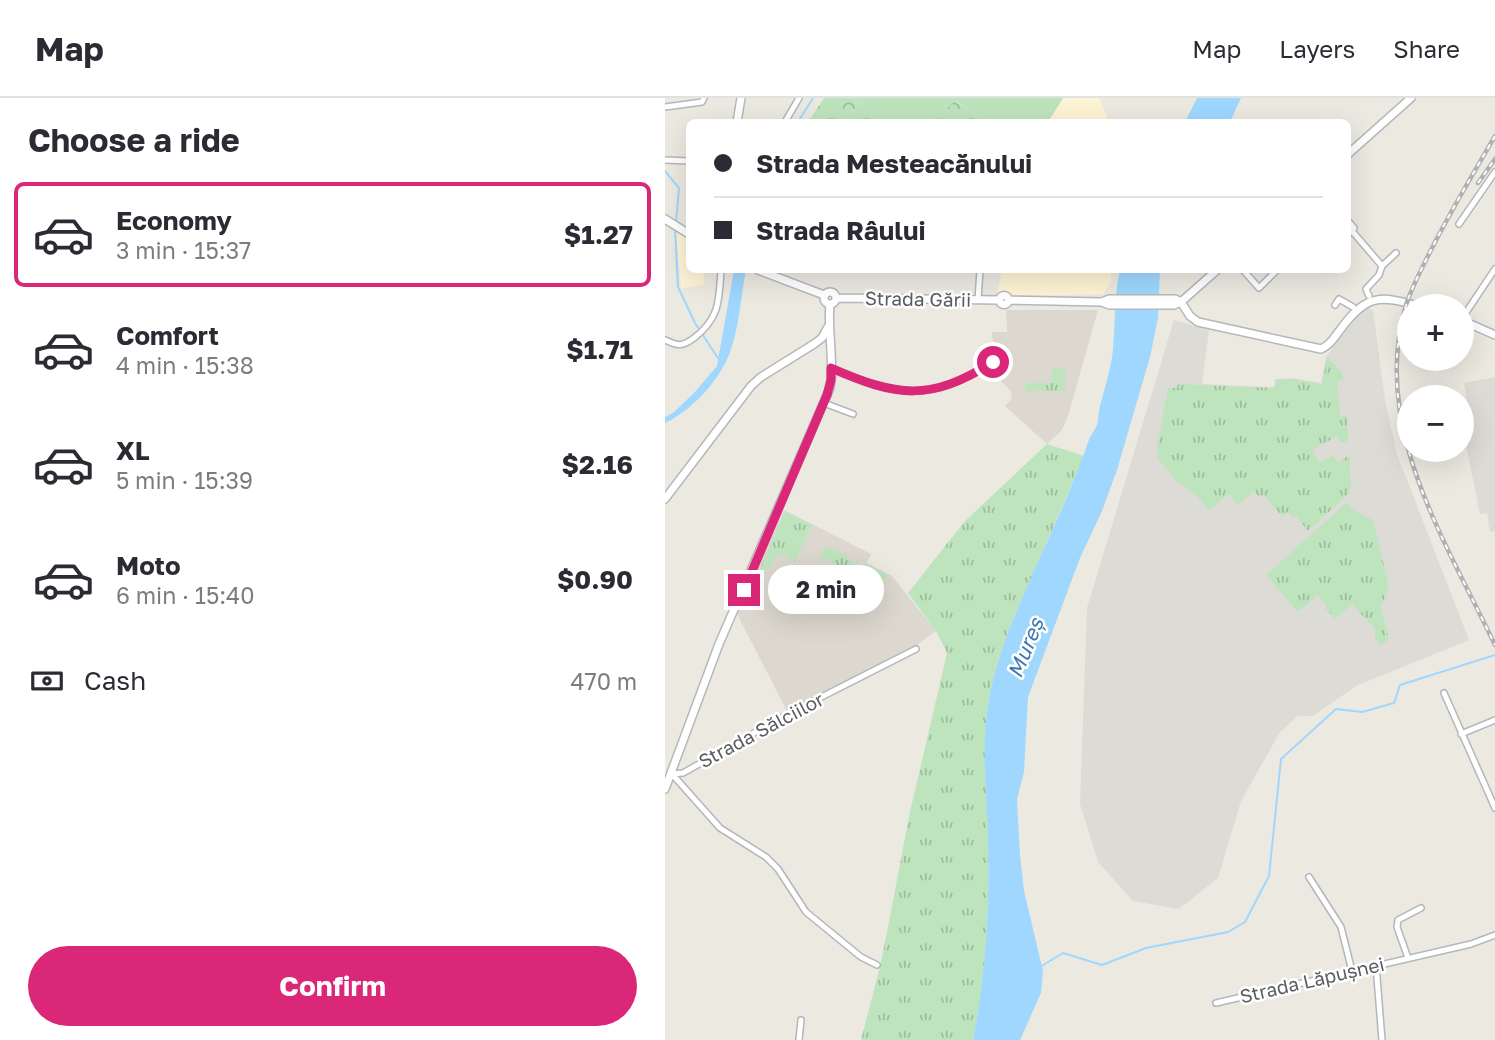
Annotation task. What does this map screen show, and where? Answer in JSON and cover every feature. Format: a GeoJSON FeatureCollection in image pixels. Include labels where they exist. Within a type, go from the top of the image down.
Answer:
{"type":"FeatureCollection","features":[{"type":"Feature","properties":{"kind":"main road"},"geometry":{"type":"LineString","coordinates":[[737,119],[741,98]]}},
{"type":"Feature","properties":{"kind":"main road"},"geometry":{"type":"LineString","coordinates":[[1351,151],[1411,98]]}},
{"type":"Feature","properties":{"kind":"main road"},"geometry":{"type":"LineString","coordinates":[[665,789],[719,644],[830,388],[828,327],[830,304],[836,298],[831,292],[824,295],[766,273]]}},
{"type":"Feature","properties":{"kind":"main road"},"geometry":{"type":"LineString","coordinates":[[1213,273],[1177,302],[1198,322],[1321,349],[1330,344],[1352,314],[1370,300],[1385,298],[1397,301]]}},
{"type":"Feature","properties":{"kind":"main road"},"geometry":{"type":"LineString","coordinates":[[824,295],[824,301],[830,304]]}},
{"type":"Feature","properties":{"kind":"main road","name":"Strada Gării"},"geometry":{"type":"LineString","coordinates":[[836,298],[1000,300],[1004,295],[1009,300],[1177,302]]}},
{"type":"Feature","properties":{"kind":"main road"},"geometry":{"type":"LineString","coordinates":[[1474,326],[1495,335]]}},
{"type":"Feature","properties":{"kind":"main road"},"geometry":{"type":"LineString","coordinates":[[665,499],[751,386],[814,344],[828,327]]}},
{"type":"Feature","properties":{"kind":"street"},"geometry":{"type":"LineString","coordinates":[[665,107],[702,102],[704,98]]}},
{"type":"Feature","properties":{"kind":"street"},"geometry":{"type":"LineString","coordinates":[[787,119],[799,98]]}},
{"type":"Feature","properties":{"kind":"street"},"geometry":{"type":"LineString","coordinates":[[665,160],[686,161]]}},
{"type":"Feature","properties":{"kind":"street"},"geometry":{"type":"LineString","coordinates":[[1459,224],[1495,172]]}},
{"type":"Feature","properties":{"kind":"street"},"geometry":{"type":"LineString","coordinates":[[1351,233],[1382,265]]}},
{"type":"Feature","properties":{"kind":"street"},"geometry":{"type":"LineString","coordinates":[[1369,296],[1366,289],[1379,275],[1382,265],[1396,253]]}},
{"type":"Feature","properties":{"kind":"street"},"geometry":{"type":"LineString","coordinates":[[1474,300],[1495,269]]}},
{"type":"Feature","properties":{"kind":"street"},"geometry":{"type":"LineString","coordinates":[[665,340],[680,346],[705,329],[716,313],[721,273]]}},
{"type":"Feature","properties":{"kind":"street"},"geometry":{"type":"LineString","coordinates":[[978,300],[980,273]]}},
{"type":"Feature","properties":{"kind":"street"},"geometry":{"type":"LineString","coordinates":[[1247,273],[1259,288],[1274,273]]}},
{"type":"Feature","properties":{"kind":"street"},"geometry":{"type":"LineString","coordinates":[[1335,305],[1339,299],[1353,307]]}},
{"type":"Feature","properties":{"kind":"street"},"geometry":{"type":"LineString","coordinates":[[831,368],[878,387],[911,393],[950,385],[972,376],[993,362]]}},
{"type":"Feature","properties":{"kind":"street"},"geometry":{"type":"LineString","coordinates":[[824,403],[853,414]]}},
{"type":"Feature","properties":{"kind":"street","name":"Strada Sălciilor"},"geometry":{"type":"LineString","coordinates":[[672,774],[683,773],[787,714],[916,649]]}},
{"type":"Feature","properties":{"kind":"street"},"geometry":{"type":"LineString","coordinates":[[1444,693],[1495,808]]}},
{"type":"Feature","properties":{"kind":"street"},"geometry":{"type":"LineString","coordinates":[[1461,734],[1495,720]]}},
{"type":"Feature","properties":{"kind":"street","name":"Strada Sălciilor"},"geometry":{"type":"LineString","coordinates":[[672,774],[720,828],[772,863],[811,917],[861,957],[877,965]]}},
{"type":"Feature","properties":{"kind":"street"},"geometry":{"type":"LineString","coordinates":[[1310,877],[1341,926],[1352,971]]}},
{"type":"Feature","properties":{"kind":"street","name":"Strada Lăpușnei"},"geometry":{"type":"LineString","coordinates":[[1408,958],[1397,922],[1402,916],[1421,908]]}},
{"type":"Feature","properties":{"kind":"street","name":"Strada Lăpușnei"},"geometry":{"type":"LineString","coordinates":[[1216,1003],[1471,944],[1495,935]]}},
{"type":"Feature","properties":{"kind":"street"},"geometry":{"type":"LineString","coordinates":[[1376,965],[1382,1040]]}},
{"type":"Feature","properties":{"kind":"street"},"geometry":{"type":"LineString","coordinates":[[799,1040],[801,1020]]}},
{"type":"Feature","properties":{"kind":"shaded area"},"geometry":{"type":"Polygon","coordinates":[[[1063,98],[1099,98],[1108,119],[1050,119],[1063,98]]]}},
{"type":"Feature","properties":{"kind":"shaded area"},"geometry":{"type":"Polygon","coordinates":[[[676,231],[686,238],[686,273],[704,273],[704,285],[681,288],[676,231]]]}},
{"type":"Feature","properties":{"kind":"shaded area"},"geometry":{"type":"Polygon","coordinates":[[[1001,273],[1111,273],[1111,283],[1103,294],[997,294],[1001,273]]]}},
{"type":"Feature","properties":{"kind":"shaded area"},"geometry":{"type":"Polygon","coordinates":[[[1369,307],[1373,311],[1385,400],[1397,462],[1400,462],[1469,640],[1356,686],[1313,716],[1298,716],[1280,732],[1241,801],[1218,878],[1179,909],[1133,901],[1098,862],[1080,804],[1087,608],[1174,320],[1209,330],[1202,384],[1274,387],[1275,379],[1292,378],[1321,383],[1326,357],[1356,317],[1369,307]]]}},
{"type":"Feature","properties":{"kind":"shaded area"},"geometry":{"type":"Polygon","coordinates":[[[1006,310],[1098,310],[1068,416],[1062,430],[1047,444],[1005,406],[1012,398],[1010,390],[995,376],[992,332],[1007,332],[1006,310]]]}},
{"type":"Feature","properties":{"kind":"shaded area"},"geometry":{"type":"Polygon","coordinates":[[[1495,377],[1495,531],[1490,532],[1487,513],[1480,514],[1469,462],[1474,462],[1474,385],[1464,383],[1495,377]]]}},
{"type":"Feature","properties":{"kind":"shaded area"},"geometry":{"type":"Polygon","coordinates":[[[784,510],[871,554],[867,563],[892,576],[936,631],[914,647],[787,711],[737,614],[784,510]]]}},
{"type":"Feature","properties":{"kind":"green space"},"geometry":{"type":"Polygon","coordinates":[[[824,98],[852,98],[880,119],[810,119],[824,98]]]}},
{"type":"Feature","properties":{"kind":"green space"},"geometry":{"type":"Polygon","coordinates":[[[852,98],[1063,98],[1050,119],[985,119],[955,101],[936,119],[880,119],[852,98]]]}},
{"type":"Feature","properties":{"kind":"green space"},"geometry":{"type":"Polygon","coordinates":[[[954,101],[985,119],[936,119],[954,101]]]}},
{"type":"Feature","properties":{"kind":"green space"},"geometry":{"type":"Polygon","coordinates":[[[1327,358],[1338,367],[1343,376],[1344,380],[1337,381],[1340,417],[1347,416],[1348,438],[1346,442],[1340,442],[1337,436],[1312,450],[1320,463],[1333,455],[1338,463],[1349,455],[1351,487],[1348,494],[1308,531],[1296,516],[1293,518],[1288,512],[1282,516],[1263,495],[1259,497],[1254,491],[1238,505],[1228,494],[1209,511],[1158,459],[1157,447],[1168,388],[1177,388],[1178,384],[1275,388],[1276,380],[1292,379],[1322,384],[1327,358]]]}},
{"type":"Feature","properties":{"kind":"green space"},"geometry":{"type":"Polygon","coordinates":[[[1052,368],[1065,368],[1065,391],[1025,391],[1025,383],[1052,383],[1052,368]]]}},
{"type":"Feature","properties":{"kind":"green space"},"geometry":{"type":"Polygon","coordinates":[[[1047,444],[1084,456],[1012,622],[991,688],[985,736],[989,859],[987,937],[973,1040],[861,1040],[881,963],[910,812],[947,653],[936,631],[908,593],[965,521],[1047,444]]]}},
{"type":"Feature","properties":{"kind":"green space"},"geometry":{"type":"Polygon","coordinates":[[[1347,502],[1354,510],[1373,520],[1389,587],[1381,607],[1388,640],[1381,645],[1375,638],[1375,629],[1352,604],[1335,619],[1318,595],[1298,612],[1266,575],[1347,502]]]}},
{"type":"Feature","properties":{"kind":"green space"},"geometry":{"type":"Polygon","coordinates":[[[785,512],[812,525],[795,561],[778,553],[762,578],[757,575],[785,512]]]}},
{"type":"Feature","properties":{"kind":"green space"},"geometry":{"type":"Polygon","coordinates":[[[826,546],[847,555],[846,558],[862,567],[865,563],[887,575],[880,587],[820,556],[826,546]]]}},
{"type":"Feature","properties":{"kind":"water"},"geometry":{"type":"Polygon","coordinates":[[[1197,98],[1241,98],[1231,119],[1186,119],[1197,98]]]}},
{"type":"Feature","properties":{"kind":"water"},"geometry":{"type":"Polygon","coordinates":[[[733,273],[746,273],[737,327],[728,358],[697,401],[665,423],[665,417],[694,393],[717,366],[733,273]]]}},
{"type":"Feature","properties":{"kind":"water","name":"Mureș"},"geometry":{"type":"Polygon","coordinates":[[[1119,273],[1160,273],[1158,318],[1150,357],[1117,470],[1080,558],[1028,697],[1024,772],[1017,799],[1024,891],[1043,971],[1041,993],[1020,1040],[973,1040],[988,914],[985,755],[986,721],[991,690],[998,660],[1014,617],[1097,424],[1112,358],[1119,273]]]}},
{"type":"Feature","properties":{"kind":"waterway"},"geometry":{"type":"LineString","coordinates":[[800,119],[813,98]]}},
{"type":"Feature","properties":{"kind":"waterway"},"geometry":{"type":"LineString","coordinates":[[665,171],[679,188],[676,222]]}},
{"type":"Feature","properties":{"kind":"waterway"},"geometry":{"type":"LineString","coordinates":[[675,228],[678,287],[695,323],[718,358]]}},
{"type":"Feature","properties":{"kind":"waterway"},"geometry":{"type":"LineString","coordinates":[[1040,967],[1063,953],[1102,965],[1146,948],[1228,932],[1245,922],[1269,876],[1281,759],[1336,709],[1362,712],[1394,703],[1400,685],[1495,655]]}},
{"type":"Feature","properties":{"kind":"railway"},"geometry":{"type":"LineString","coordinates":[[1495,136],[1445,222],[1414,285],[1406,305],[1397,350],[1398,394],[1405,438],[1418,481],[1435,523],[1495,645]]}},
{"type":"Feature","properties":{"kind":"railway"},"geometry":{"type":"LineString","coordinates":[[1478,183],[1495,159]]}},
{"type":"Feature","properties":{"kind":"route"},"geometry":{"type":"LineString","coordinates":[[744,590],[830,388],[831,368],[878,387],[911,393],[950,385],[972,376],[993,362]]}}]}
